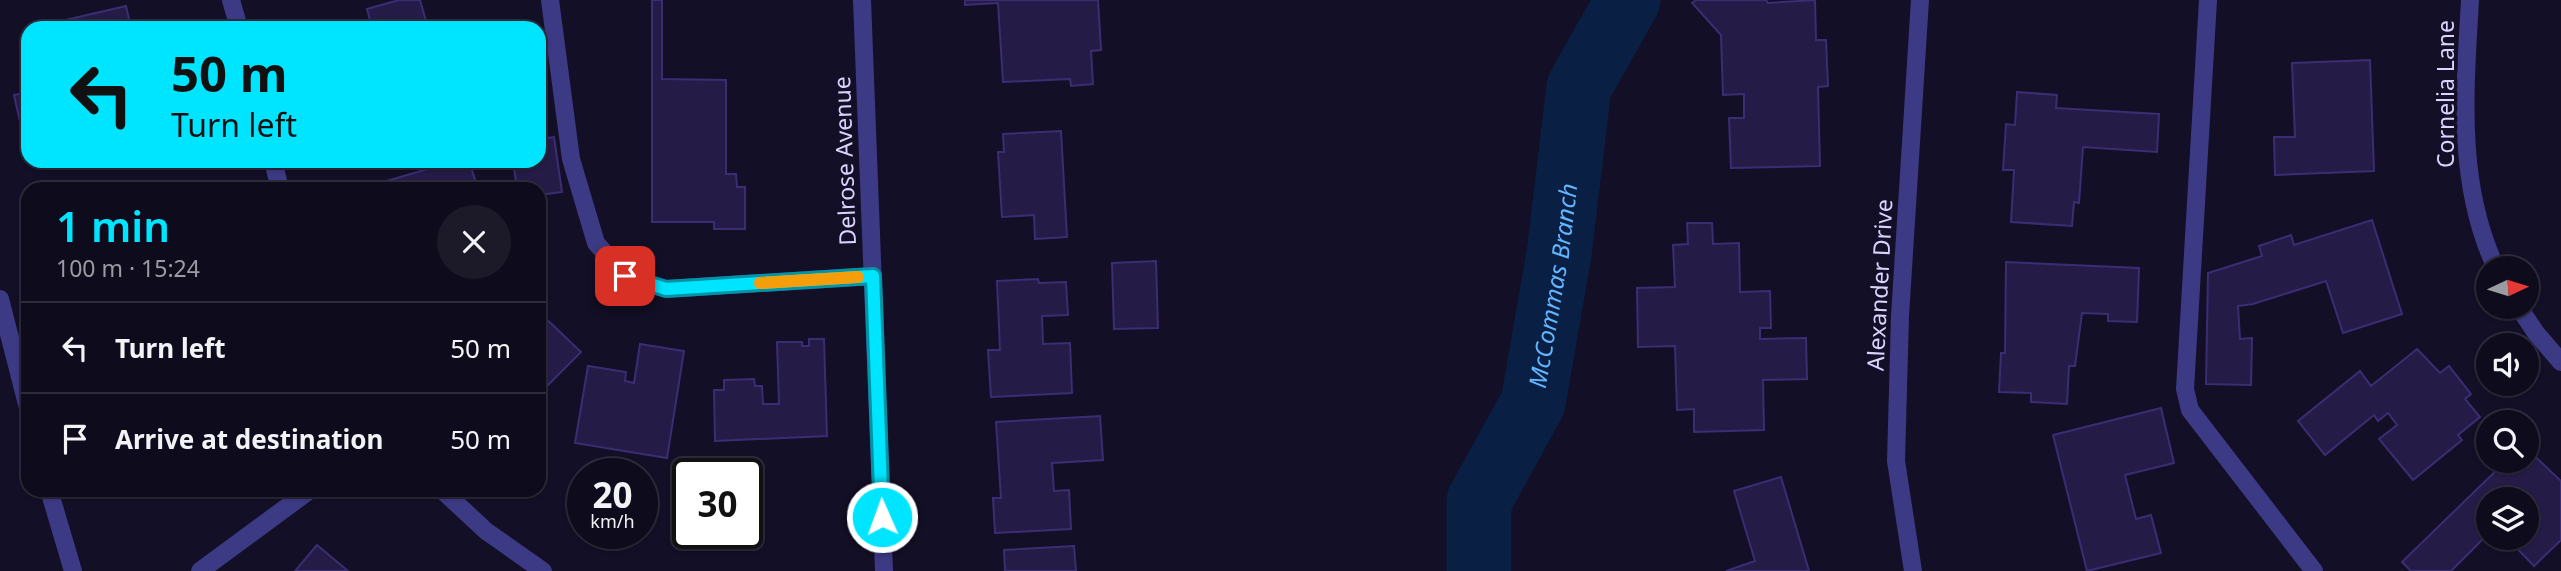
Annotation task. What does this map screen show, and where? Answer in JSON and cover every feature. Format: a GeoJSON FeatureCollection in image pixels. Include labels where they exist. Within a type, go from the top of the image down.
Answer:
{"type":"FeatureCollection","features":[{"type":"Feature","properties":{"kind":"street"},"geometry":{"type":"LineString","coordinates":[[231,0],[237,21]]}},
{"type":"Feature","properties":{"kind":"street"},"geometry":{"type":"LineString","coordinates":[[550,0],[572,159],[596,243],[625,276],[666,289],[873,276]]}},
{"type":"Feature","properties":{"kind":"street","name":"Delrose Avenue"},"geometry":{"type":"LineString","coordinates":[[862,0],[884,571]]}},
{"type":"Feature","properties":{"kind":"street","name":"Alexander Drive"},"geometry":{"type":"LineString","coordinates":[[1913,571],[1896,461],[1900,316],[1908,228],[1920,0]]}},
{"type":"Feature","properties":{"kind":"street"},"geometry":{"type":"LineString","coordinates":[[2208,0],[2185,389],[2190,410],[2314,571]]}},
{"type":"Feature","properties":{"kind":"street","name":"Cornelia Lane"},"geometry":{"type":"LineString","coordinates":[[2470,0],[2465,90],[2466,149],[2472,196],[2483,242],[2490,256]]}},
{"type":"Feature","properties":{"kind":"street"},"geometry":{"type":"LineString","coordinates":[[0,299],[21,381]]}},
{"type":"Feature","properties":{"kind":"street"},"geometry":{"type":"LineString","coordinates":[[2527,319],[2561,362]]}},
{"type":"Feature","properties":{"kind":"street"},"geometry":{"type":"LineString","coordinates":[[51,497],[73,571]]}},
{"type":"Feature","properties":{"kind":"street"},"geometry":{"type":"LineString","coordinates":[[200,571],[300,497]]}},
{"type":"Feature","properties":{"kind":"street"},"geometry":{"type":"LineString","coordinates":[[450,497],[486,531],[543,571]]}},
{"type":"Feature","properties":{"kind":"building"},"geometry":{"type":"Polygon","coordinates":[[[399,0],[420,0],[426,21],[367,21],[370,20],[367,9],[399,0]]]}},
{"type":"Feature","properties":{"kind":"building"},"geometry":{"type":"Polygon","coordinates":[[[652,0],[662,0],[662,79],[726,80],[726,174],[736,174],[737,187],[745,187],[745,229],[714,229],[714,222],[652,222],[652,0]]]}},
{"type":"Feature","properties":{"kind":"building"},"geometry":{"type":"Polygon","coordinates":[[[965,0],[1098,0],[1101,50],[1091,51],[1093,84],[1071,86],[1070,79],[1003,82],[998,3],[965,5],[965,0]]]}},
{"type":"Feature","properties":{"kind":"building"},"geometry":{"type":"Polygon","coordinates":[[[1696,0],[1766,0],[1768,3],[1815,0],[1816,40],[1826,40],[1828,86],[1818,87],[1820,166],[1731,168],[1729,118],[1744,118],[1744,94],[1723,95],[1721,35],[1692,3],[1696,0]]]}},
{"type":"Feature","properties":{"kind":"building"},"geometry":{"type":"Polygon","coordinates":[[[126,6],[129,21],[61,21],[126,6]]]}},
{"type":"Feature","properties":{"kind":"building"},"geometry":{"type":"Polygon","coordinates":[[[2370,60],[2374,171],[2275,175],[2274,137],[2295,137],[2292,63],[2370,60]]]}},
{"type":"Feature","properties":{"kind":"building"},"geometry":{"type":"Polygon","coordinates":[[[2017,92],[2057,95],[2056,108],[2159,114],[2157,152],[2083,147],[2079,203],[2074,202],[2072,226],[2011,222],[2014,170],[2003,170],[2006,124],[2015,125],[2017,92]]]}},
{"type":"Feature","properties":{"kind":"building"},"geometry":{"type":"Polygon","coordinates":[[[21,94],[21,126],[14,95],[21,94]]]}},
{"type":"Feature","properties":{"kind":"building"},"geometry":{"type":"Polygon","coordinates":[[[1061,131],[1067,237],[1035,239],[1034,215],[1002,217],[998,152],[1004,152],[1003,134],[1061,131]]]}},
{"type":"Feature","properties":{"kind":"building"},"geometry":{"type":"Polygon","coordinates":[[[554,137],[562,192],[546,194],[546,182],[516,182],[514,168],[546,168],[546,138],[554,137]]]}},
{"type":"Feature","properties":{"kind":"building"},"geometry":{"type":"Polygon","coordinates":[[[431,168],[471,168],[476,182],[383,182],[431,168]]]}},
{"type":"Feature","properties":{"kind":"building"},"geometry":{"type":"Polygon","coordinates":[[[2372,220],[2402,314],[2343,333],[2326,281],[2253,304],[2238,306],[2240,339],[2252,338],[2251,385],[2206,384],[2208,273],[2262,256],[2259,246],[2291,235],[2294,245],[2372,220]]]}},
{"type":"Feature","properties":{"kind":"building"},"geometry":{"type":"Polygon","coordinates":[[[1687,223],[1712,223],[1713,244],[1739,243],[1740,292],[1770,291],[1771,328],[1760,328],[1760,339],[1806,338],[1807,379],[1763,380],[1764,430],[1694,432],[1694,409],[1677,410],[1675,346],[1638,347],[1637,288],[1675,287],[1673,245],[1688,244],[1687,223]]]}},
{"type":"Feature","properties":{"kind":"building"},"geometry":{"type":"Polygon","coordinates":[[[1156,261],[1158,328],[1114,329],[1112,263],[1156,261]]]}},
{"type":"Feature","properties":{"kind":"building"},"geometry":{"type":"Polygon","coordinates":[[[2006,262],[2139,268],[2137,322],[2108,321],[2108,314],[2082,313],[2075,366],[2069,366],[2067,404],[2031,402],[2031,393],[1999,392],[2001,353],[2005,353],[2006,262]]]}},
{"type":"Feature","properties":{"kind":"building"},"geometry":{"type":"Polygon","coordinates":[[[1038,279],[1039,283],[1066,282],[1068,315],[1042,316],[1043,344],[1070,343],[1072,393],[991,397],[988,350],[1000,350],[997,281],[1038,279]]]}},
{"type":"Feature","properties":{"kind":"building"},"geometry":{"type":"Polygon","coordinates":[[[546,319],[581,352],[546,387],[546,319]]]}},
{"type":"Feature","properties":{"kind":"building"},"geometry":{"type":"Polygon","coordinates":[[[809,339],[824,339],[827,436],[715,441],[714,390],[724,390],[724,380],[754,379],[755,386],[762,386],[763,404],[779,404],[777,342],[802,342],[802,346],[809,346],[809,339]]]}},
{"type":"Feature","properties":{"kind":"building"},"geometry":{"type":"Polygon","coordinates":[[[640,344],[684,351],[667,458],[575,443],[588,366],[626,372],[625,381],[634,383],[640,344]]]}},
{"type":"Feature","properties":{"kind":"building"},"geometry":{"type":"Polygon","coordinates":[[[2417,349],[2440,373],[2449,366],[2471,394],[2465,399],[2476,412],[2476,420],[2458,435],[2462,440],[2413,480],[2379,439],[2397,425],[2388,413],[2378,421],[2374,415],[2325,455],[2298,421],[2360,371],[2371,386],[2417,349]]]}},
{"type":"Feature","properties":{"kind":"building"},"geometry":{"type":"Polygon","coordinates":[[[2161,408],[2174,463],[2125,475],[2136,519],[2151,515],[2161,553],[2087,571],[2053,435],[2161,408]]]}},
{"type":"Feature","properties":{"kind":"building"},"geometry":{"type":"Polygon","coordinates":[[[1100,416],[1103,460],[1052,463],[1054,491],[1069,490],[1071,529],[995,533],[993,498],[1001,498],[996,422],[1100,416]]]}},
{"type":"Feature","properties":{"kind":"building"},"geometry":{"type":"Polygon","coordinates":[[[2539,460],[2561,481],[2561,540],[2534,566],[2519,550],[2539,550],[2539,487],[2479,487],[2494,473],[2539,473],[2539,460]]]}},
{"type":"Feature","properties":{"kind":"building"},"geometry":{"type":"Polygon","coordinates":[[[1781,477],[1809,571],[1726,571],[1755,561],[1734,491],[1781,477]]]}},
{"type":"Feature","properties":{"kind":"building"},"geometry":{"type":"Polygon","coordinates":[[[2476,490],[2476,546],[2451,571],[2411,571],[2402,562],[2476,490]]]}},
{"type":"Feature","properties":{"kind":"building"},"geometry":{"type":"Polygon","coordinates":[[[317,545],[348,571],[295,571],[317,545]]]}},
{"type":"Feature","properties":{"kind":"building"},"geometry":{"type":"Polygon","coordinates":[[[1074,546],[1076,571],[1005,571],[1004,550],[1074,546]]]}},
{"type":"Feature","properties":{"kind":"waterway","name":"McCommas Branch"},"geometry":{"type":"LineString","coordinates":[[1479,571],[1479,501],[1533,403],[1559,254],[1579,87],[1628,0]]}},
{"type":"Feature","properties":{"kind":"slow traffic"},"geometry":{"type":"LineString","coordinates":[[760,283],[858,277]]}},
{"type":"Feature","properties":{"kind":"route"},"geometry":{"type":"LineString","coordinates":[[625,276],[666,289],[873,276],[882,517]]}}]}
